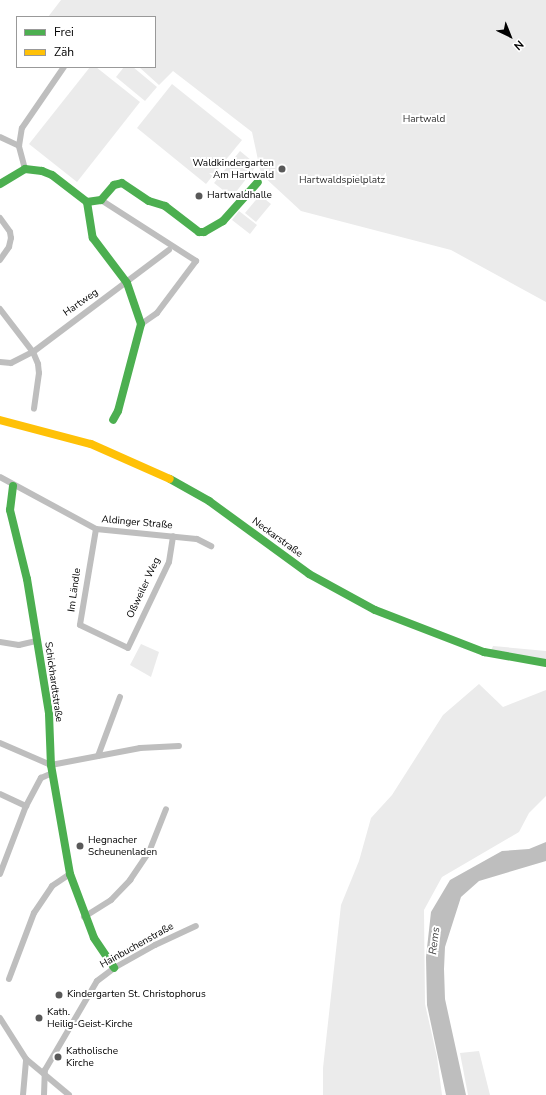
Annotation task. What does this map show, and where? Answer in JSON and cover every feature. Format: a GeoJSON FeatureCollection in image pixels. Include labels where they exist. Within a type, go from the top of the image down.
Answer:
{"type":"FeatureCollection","features":[{"type":"Feature","properties":{"kind":"street"},"geometry":{"type":"LineString","coordinates":[[25,170],[19,146],[22,128],[63,68]]}},
{"type":"Feature","properties":{"kind":"street"},"geometry":{"type":"LineString","coordinates":[[0,137],[19,146]]}},
{"type":"Feature","properties":{"kind":"street"},"geometry":{"type":"LineString","coordinates":[[0,184],[25,170],[42,171],[52,175],[87,202],[101,200],[114,186],[122,184],[149,201],[165,206],[199,232],[204,232],[223,221],[258,182]]}},
{"type":"Feature","properties":{"kind":"street"},"geometry":{"type":"LineString","coordinates":[[101,200],[196,261],[157,313],[140,324]]}},
{"type":"Feature","properties":{"kind":"street"},"geometry":{"type":"LineString","coordinates":[[87,202],[88,223],[93,238],[127,283],[136,300],[140,324],[118,411],[113,420]]}},
{"type":"Feature","properties":{"kind":"street"},"geometry":{"type":"LineString","coordinates":[[0,218],[10,232],[11,238],[9,247],[0,260]]}},
{"type":"Feature","properties":{"kind":"street","name":"Hartweg"},"geometry":{"type":"LineString","coordinates":[[0,362],[11,363],[33,352],[169,250]]}},
{"type":"Feature","properties":{"kind":"street"},"geometry":{"type":"LineString","coordinates":[[0,309],[33,352],[39,373],[34,409]]}},
{"type":"Feature","properties":{"kind":"street","name":"Neckarstraße"},"geometry":{"type":"LineString","coordinates":[[0,420],[91,444],[159,472],[209,501],[309,574],[375,610],[478,650],[546,663]]}},
{"type":"Feature","properties":{"kind":"street","name":"Aldinger Straße"},"geometry":{"type":"LineString","coordinates":[[0,477],[13,486],[96,529],[197,539],[211,546]]}},
{"type":"Feature","properties":{"kind":"street","name":"Schickhardtstraße"},"geometry":{"type":"LineString","coordinates":[[13,486],[10,510],[27,579],[50,714],[52,773],[70,874],[84,917],[94,938],[114,968]]}},
{"type":"Feature","properties":{"kind":"street","name":"Im Ländle"},"geometry":{"type":"LineString","coordinates":[[96,529],[80,625],[128,648]]}},
{"type":"Feature","properties":{"kind":"street","name":"Oßweiler Weg"},"geometry":{"type":"LineString","coordinates":[[128,648],[169,562],[173,536]]}},
{"type":"Feature","properties":{"kind":"street"},"geometry":{"type":"LineString","coordinates":[[0,642],[19,644],[37,641]]}},
{"type":"Feature","properties":{"kind":"street"},"geometry":{"type":"LineString","coordinates":[[98,756],[120,698]]}},
{"type":"Feature","properties":{"kind":"street"},"geometry":{"type":"LineString","coordinates":[[0,743],[51,764],[140,748],[179,746]]}},
{"type":"Feature","properties":{"kind":"street"},"geometry":{"type":"LineString","coordinates":[[0,874],[26,806],[41,778],[52,773]]}},
{"type":"Feature","properties":{"kind":"street"},"geometry":{"type":"LineString","coordinates":[[0,794],[26,806]]}},
{"type":"Feature","properties":{"kind":"street"},"geometry":{"type":"LineString","coordinates":[[84,917],[111,900],[130,880],[149,852],[166,809]]}},
{"type":"Feature","properties":{"kind":"street"},"geometry":{"type":"LineString","coordinates":[[9,980],[34,913],[52,886],[70,874]]}},
{"type":"Feature","properties":{"kind":"street","name":"Hainbuchenstraße"},"geometry":{"type":"LineString","coordinates":[[44,1072],[96,981],[114,968],[196,926]]}},
{"type":"Feature","properties":{"kind":"street"},"geometry":{"type":"LineString","coordinates":[[0,1018],[26,1059],[44,1072],[69,1095]]}},
{"type":"Feature","properties":{"kind":"street"},"geometry":{"type":"LineString","coordinates":[[23,1095],[26,1059]]}},
{"type":"Feature","properties":{"kind":"street"},"geometry":{"type":"LineString","coordinates":[[44,1072],[44,1095]]}},
{"type":"Feature","properties":{"kind":"green space","name":"Hartwald"},"geometry":{"type":"Polygon","coordinates":[[[61,0],[546,0],[546,302],[451,250],[301,211],[261,174],[252,132],[173,71],[159,85],[140,68],[156,68],[156,16],[49,16],[61,0]]]}},
{"type":"Feature","properties":{"kind":"green space"},"geometry":{"type":"Polygon","coordinates":[[[89,68],[97,68],[140,102],[77,182],[29,144],[89,68]]]}},
{"type":"Feature","properties":{"kind":"green space"},"geometry":{"type":"Polygon","coordinates":[[[123,68],[134,68],[157,87],[145,101],[116,77],[123,68]]]}},
{"type":"Feature","properties":{"kind":"green space"},"geometry":{"type":"Polygon","coordinates":[[[172,84],[242,140],[206,184],[137,128],[172,84]]]}},
{"type":"Feature","properties":{"kind":"green space"},"geometry":{"type":"Polygon","coordinates":[[[240,151],[257,165],[232,197],[214,183],[240,151]]]}},
{"type":"Feature","properties":{"kind":"green space"},"geometry":{"type":"Polygon","coordinates":[[[260,195],[271,204],[256,222],[245,213],[260,195]]]}},
{"type":"Feature","properties":{"kind":"green space"},"geometry":{"type":"Polygon","coordinates":[[[239,211],[257,225],[250,234],[232,220],[239,211]]]}},
{"type":"Feature","properties":{"kind":"green space"},"geometry":{"type":"Polygon","coordinates":[[[141,644],[159,652],[151,677],[130,665],[141,644]]]}},
{"type":"Feature","properties":{"kind":"green space"},"geometry":{"type":"Polygon","coordinates":[[[493,646],[546,651],[546,663],[490,653],[493,646]]]}},
{"type":"Feature","properties":{"kind":"green space"},"geometry":{"type":"Polygon","coordinates":[[[479,684],[503,707],[546,690],[546,796],[529,813],[519,832],[442,877],[424,910],[425,1004],[437,1057],[442,1095],[323,1095],[323,1068],[341,905],[359,861],[371,818],[392,795],[443,715],[479,684]]]}},
{"type":"Feature","properties":{"kind":"green space"},"geometry":{"type":"Polygon","coordinates":[[[479,1051],[490,1095],[468,1095],[460,1053],[479,1051]]]}},
{"type":"Feature","properties":{"kind":"water","name":"Rems"},"geometry":{"type":"Polygon","coordinates":[[[546,842],[546,861],[479,881],[461,897],[445,947],[444,969],[445,999],[466,1095],[446,1095],[427,1005],[426,957],[431,912],[450,880],[502,851],[529,849],[546,842]]]}},
{"type":"Feature","properties":{"kind":"traffic: fast"},"geometry":{"type":"LineString","coordinates":[[0,184],[25,169],[42,171],[52,175],[87,202],[101,200],[114,185],[122,183],[149,201],[165,206],[199,232],[204,232],[223,221],[258,182]]}},
{"type":"Feature","properties":{"kind":"traffic: fast"},"geometry":{"type":"LineString","coordinates":[[87,202],[93,238],[127,283],[141,324],[118,411],[113,420]]}},
{"type":"Feature","properties":{"kind":"traffic: fast"},"geometry":{"type":"LineString","coordinates":[[170,479],[209,501],[309,574],[375,610],[484,652],[546,663]]}},
{"type":"Feature","properties":{"kind":"traffic: fast"},"geometry":{"type":"LineString","coordinates":[[13,486],[10,510],[27,579],[49,714],[51,765],[70,874],[94,938],[114,968]]}},
{"type":"Feature","properties":{"kind":"traffic: slow"},"geometry":{"type":"LineString","coordinates":[[0,420],[91,444],[170,479]]}},
{"type":"Feature","properties":{"kind":"place","name":"Waldkindergarten Am Hartwald"},"geometry":{"type":"Point","coordinates":[282,169]}},
{"type":"Feature","properties":{"kind":"place","name":"Hartwaldhalle"},"geometry":{"type":"Point","coordinates":[199,196]}},
{"type":"Feature","properties":{"kind":"place","name":"Hegnacher Scheunenladen"},"geometry":{"type":"Point","coordinates":[80,846]}},
{"type":"Feature","properties":{"kind":"place","name":"Kindergarten St. Christophorus"},"geometry":{"type":"Point","coordinates":[59,995]}},
{"type":"Feature","properties":{"kind":"place","name":"Kath. Heilig-Geist-Kirche"},"geometry":{"type":"Point","coordinates":[39,1018]}},
{"type":"Feature","properties":{"kind":"place","name":"Katholische Kirche"},"geometry":{"type":"Point","coordinates":[58,1057]}},
{"type":"Feature","properties":{"kind":"park label","name":"Hartwaldspielplatz"},"geometry":{"type":"Point","coordinates":[342,181]}}]}
